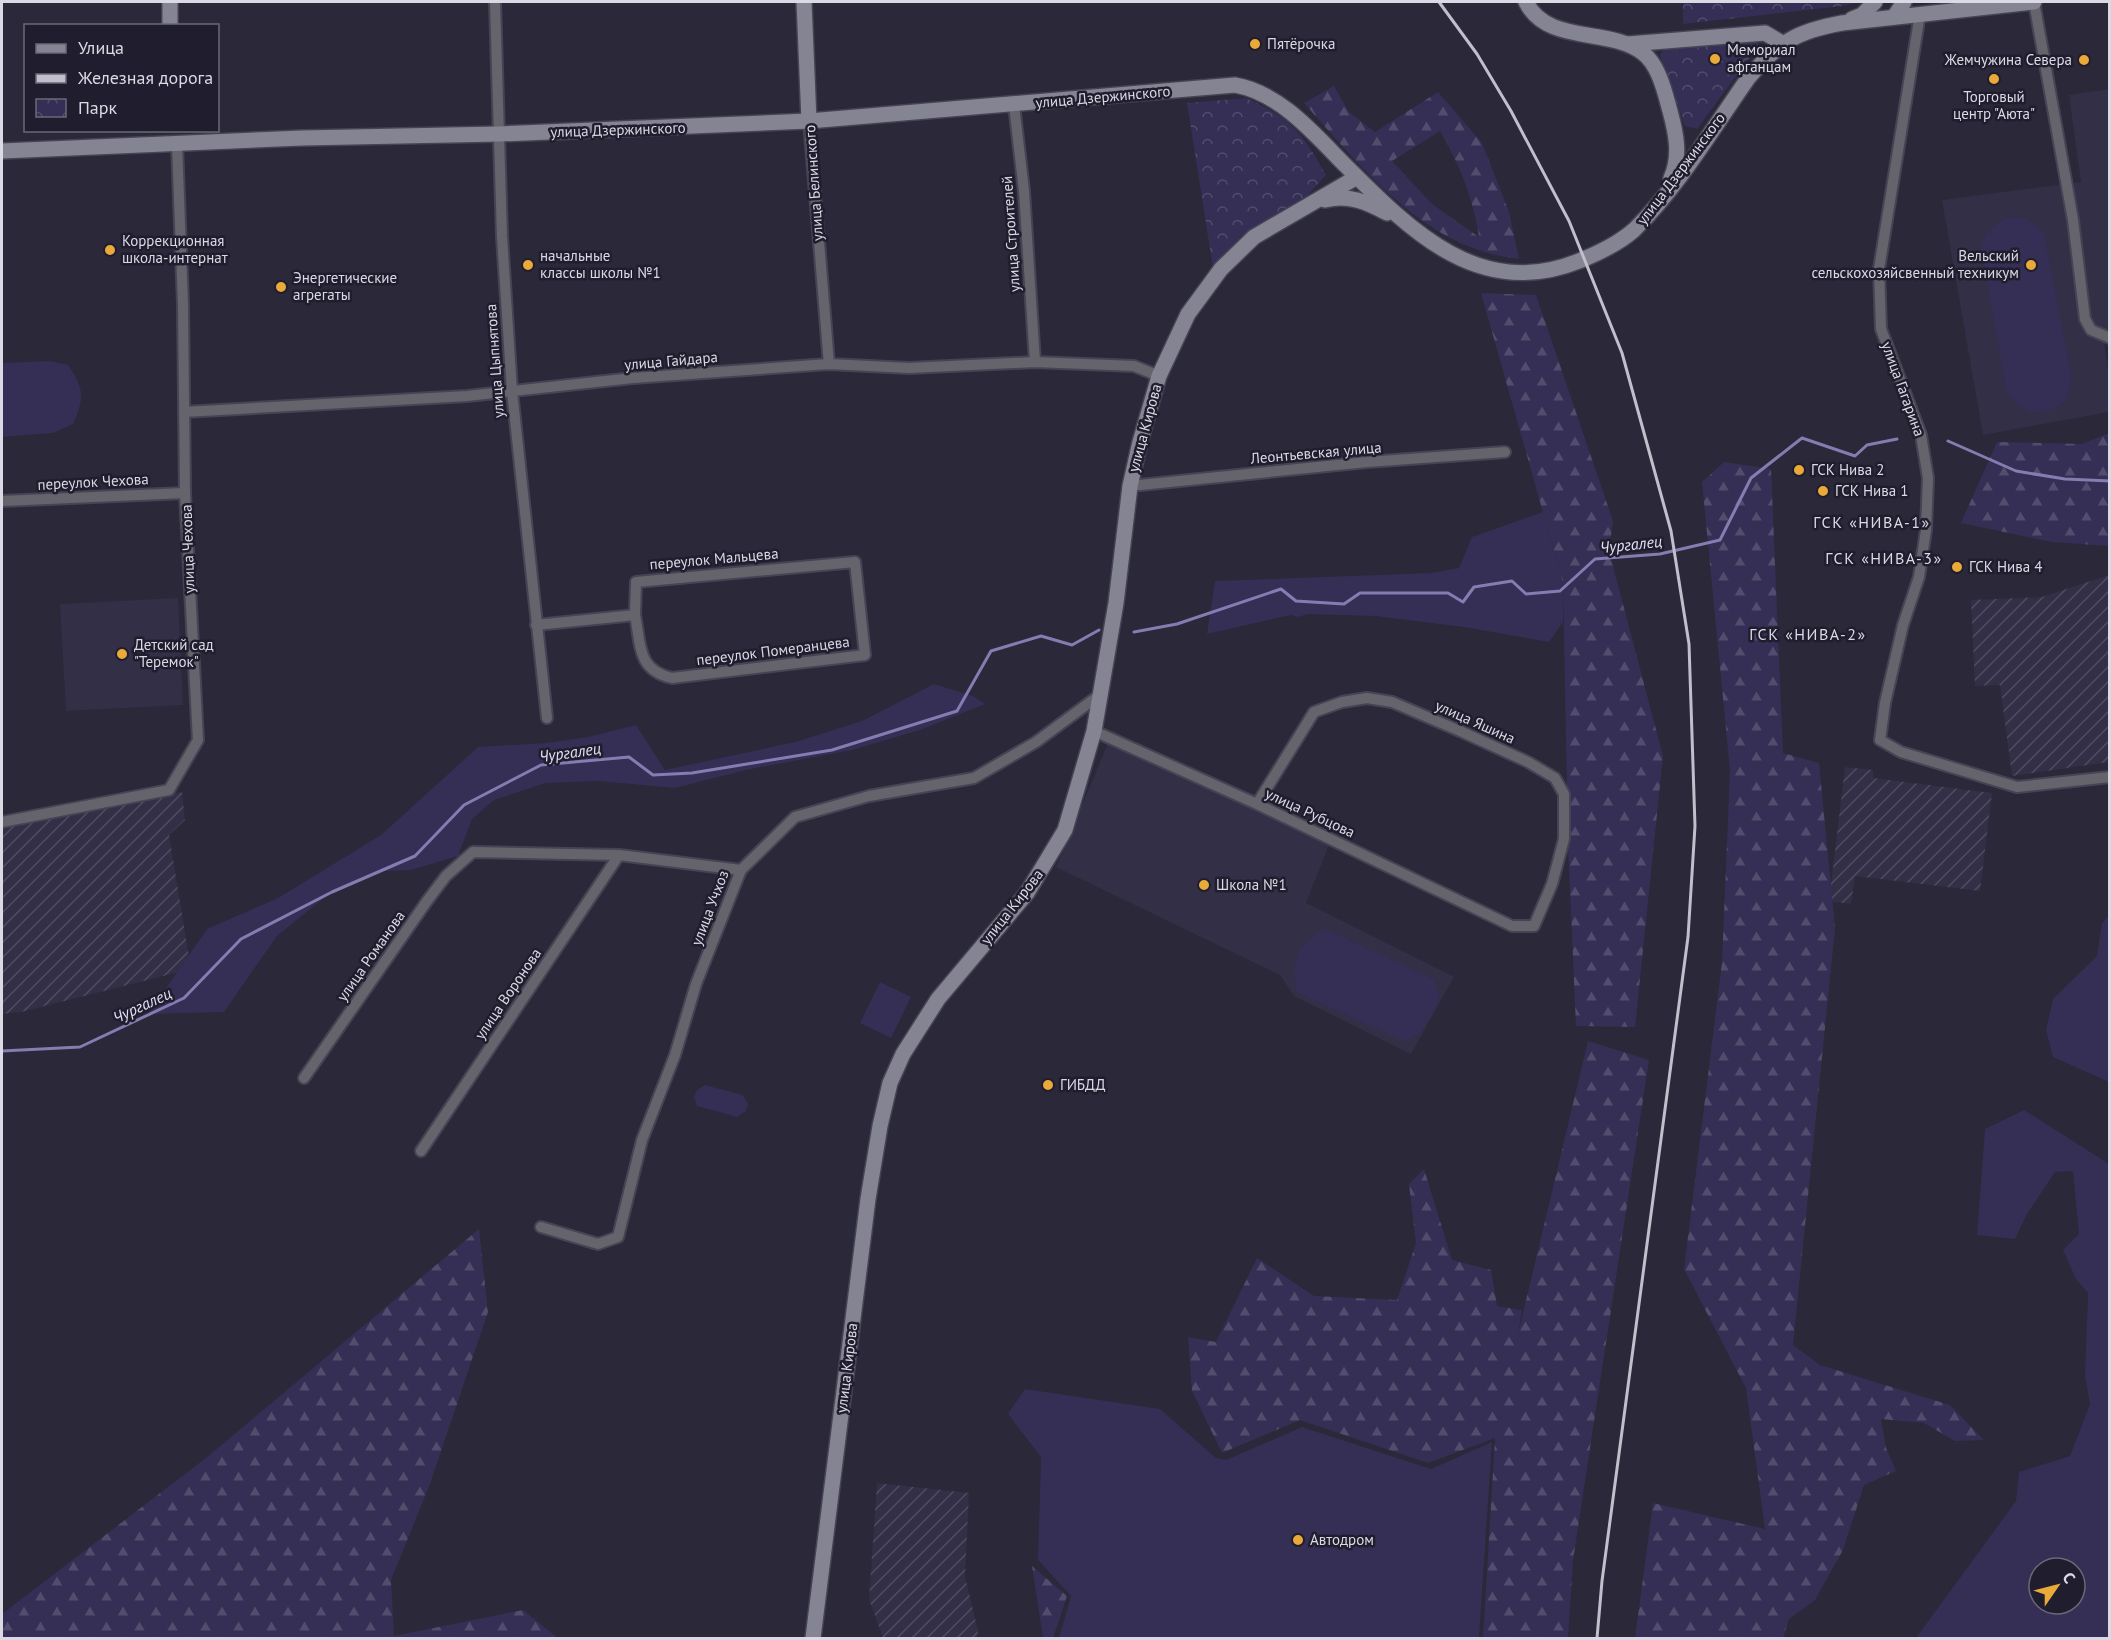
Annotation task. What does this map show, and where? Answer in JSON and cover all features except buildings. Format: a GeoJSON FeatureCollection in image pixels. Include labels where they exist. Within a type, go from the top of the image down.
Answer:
{"type":"FeatureCollection","features":[{"type":"Feature","properties":{"kind":"main road"},"geometry":{"type":"LineString","coordinates":[[170,2],[170,24]]}},
{"type":"Feature","properties":{"kind":"main road","name":"улица Белинского"},"geometry":{"type":"LineString","coordinates":[[804,2],[809,122]]}},
{"type":"Feature","properties":{"kind":"main road"},"geometry":{"type":"LineString","coordinates":[[1526,2],[1537,18],[1556,27],[1624,44],[1644,54],[1655,69],[1673,122],[1676,166],[1661,200]]}},
{"type":"Feature","properties":{"kind":"main road"},"geometry":{"type":"LineString","coordinates":[[1842,23],[1862,15],[1875,2]]}},
{"type":"Feature","properties":{"kind":"main road"},"geometry":{"type":"LineString","coordinates":[[1893,17],[1904,2]]}},
{"type":"Feature","properties":{"kind":"main road","name":"улица Дзержинского"},"geometry":{"type":"LineString","coordinates":[[2,151],[176,137],[302,138],[499,134],[809,122],[1235,85],[1247,87],[1275,101],[1335,154],[1398,218],[1440,249],[1458,259],[1494,270],[1531,272],[1569,266],[1607,249],[1632,232],[1661,200],[1749,77],[1782,43],[1812,29],[1893,17],[1916,8],[2034,2]]}},
{"type":"Feature","properties":{"kind":"main road"},"geometry":{"type":"LineString","coordinates":[[1624,44],[1765,33],[1782,43]]}},
{"type":"Feature","properties":{"kind":"main road"},"geometry":{"type":"LineString","coordinates":[[1329,193],[1340,175],[1340,165],[1335,154]]}},
{"type":"Feature","properties":{"kind":"main road","name":"улица Кирова"},"geometry":{"type":"LineString","coordinates":[[813,1638],[868,1199],[880,1126],[890,1083],[903,1054],[939,999],[1027,893],[1065,830],[1094,731],[1101,694],[1116,603],[1130,486],[1159,376],[1188,314],[1221,269],[1254,237],[1357,177]]}},
{"type":"Feature","properties":{"kind":"main road"},"geometry":{"type":"LineString","coordinates":[[1305,207],[1329,199],[1358,199],[1398,218]]}},
{"type":"Feature","properties":{"kind":"street","name":"улица Цыпнятова"},"geometry":{"type":"LineString","coordinates":[[495,2],[512,391],[547,718]]}},
{"type":"Feature","properties":{"kind":"street"},"geometry":{"type":"LineString","coordinates":[[2034,2],[2073,220],[2085,319],[2091,330],[2109,338]]}},
{"type":"Feature","properties":{"kind":"street","name":"улица Гагарина"},"geometry":{"type":"LineString","coordinates":[[1916,8],[1879,269],[1881,329],[1921,435],[1928,478],[1926,530],[1919,577],[1903,625],[1885,703],[1880,740],[1901,752],[2017,787],[2109,777]]}},
{"type":"Feature","properties":{"kind":"street","name":"улица Строителей"},"geometry":{"type":"LineString","coordinates":[[1014,105],[1024,191],[1035,362]]}},
{"type":"Feature","properties":{"kind":"street","name":"улица Белинского"},"geometry":{"type":"LineString","coordinates":[[809,122],[829,364]]}},
{"type":"Feature","properties":{"kind":"street","name":"улица Чехова"},"geometry":{"type":"LineString","coordinates":[[2,822],[169,790],[198,740],[185,493],[176,137]]}},
{"type":"Feature","properties":{"kind":"street","name":"улица Гайдара"},"geometry":{"type":"LineString","coordinates":[[184,412],[512,391],[633,378],[829,364],[909,368],[1035,362],[1134,366],[1159,376]]}},
{"type":"Feature","properties":{"kind":"street","name":"Леонтьевская улица"},"geometry":{"type":"LineString","coordinates":[[1130,486],[1367,462],[1504,452]]}},
{"type":"Feature","properties":{"kind":"street","name":"переулок Чехова"},"geometry":{"type":"LineString","coordinates":[[2,501],[185,493]]}},
{"type":"Feature","properties":{"kind":"street","name":"переулок Померанцева"},"geometry":{"type":"LineString","coordinates":[[635,615],[645,662],[656,674],[672,678],[865,655],[855,562]]}},
{"type":"Feature","properties":{"kind":"street","name":"переулок Мальцева"},"geometry":{"type":"LineString","coordinates":[[635,615],[636,582],[855,562]]}},
{"type":"Feature","properties":{"kind":"street"},"geometry":{"type":"LineString","coordinates":[[536,625],[635,615]]}},
{"type":"Feature","properties":{"kind":"street","name":"улица Учхоз"},"geometry":{"type":"LineString","coordinates":[[541,1227],[598,1244],[618,1237],[642,1140],[675,1056],[696,984],[741,870],[795,817],[869,796],[975,778],[1036,742],[1101,694]]}},
{"type":"Feature","properties":{"kind":"street","name":"улица Яшина"},"geometry":{"type":"LineString","coordinates":[[1257,804],[1314,712],[1342,702],[1367,698],[1392,702],[1528,762],[1555,778],[1564,794],[1564,839],[1552,884],[1534,926],[1512,926]]}},
{"type":"Feature","properties":{"kind":"street","name":"улица Рубцова"},"geometry":{"type":"LineString","coordinates":[[1094,731],[1257,804],[1512,926]]}},
{"type":"Feature","properties":{"kind":"street","name":"улица Романова"},"geometry":{"type":"LineString","coordinates":[[304,1078],[427,901],[446,876],[467,855],[480,850],[619,855]]}},
{"type":"Feature","properties":{"kind":"street"},"geometry":{"type":"LineString","coordinates":[[619,855],[741,870]]}},
{"type":"Feature","properties":{"kind":"street","name":"улица Воронова"},"geometry":{"type":"LineString","coordinates":[[422,1150],[619,855]]}},
{"type":"Feature","properties":{"kind":"shaded area","name":"Вельский сельскохозяйсвенный техникум"},"geometry":{"type":"Polygon","coordinates":[[[2109,89],[2110,330],[2103,332],[2109,380],[2109,412],[1983,435],[1942,200],[2081,182],[2069,95],[2109,89]]]}},
{"type":"Feature","properties":{"kind":"shaded area"},"geometry":{"type":"Polygon","coordinates":[[[2109,575],[2109,762],[2012,776],[2000,685],[1975,686],[1971,600],[2042,597],[2109,575]]]}},
{"type":"Feature","properties":{"kind":"shaded area","name":"Детский сад \"Теремок\""},"geometry":{"type":"Polygon","coordinates":[[[178,598],[183,705],[66,711],[60,604],[178,598]]]}},
{"type":"Feature","properties":{"kind":"shaded area","name":"Школа №1"},"geometry":{"type":"Polygon","coordinates":[[[1109,741],[1329,845],[1306,903],[1454,977],[1411,1054],[1294,996],[1280,975],[1056,867],[1109,741]]]}},
{"type":"Feature","properties":{"kind":"shaded area"},"geometry":{"type":"Polygon","coordinates":[[[1845,767],[1873,770],[1873,778],[1992,793],[1980,891],[1855,876],[1851,904],[1829,901],[1845,767]]]}},
{"type":"Feature","properties":{"kind":"shaded area"},"geometry":{"type":"Polygon","coordinates":[[[182,792],[185,820],[169,835],[191,969],[21,1012],[2,1014],[2,822],[182,792]]]}},
{"type":"Feature","properties":{"kind":"shaded area"},"geometry":{"type":"Polygon","coordinates":[[[877,1483],[969,1493],[965,1576],[978,1631],[977,1638],[883,1638],[869,1599],[877,1483]]]}},
{"type":"Feature","properties":{"kind":"green space"},"geometry":{"type":"Polygon","coordinates":[[[1683,2],[1859,2],[1843,6],[1683,24],[1683,2]]]}},
{"type":"Feature","properties":{"kind":"green space"},"geometry":{"type":"Polygon","coordinates":[[[1752,38],[1759,45],[1697,129],[1685,126],[1660,55],[1666,46],[1752,38]]]}},
{"type":"Feature","properties":{"kind":"green space"},"geometry":{"type":"Polygon","coordinates":[[[1334,86],[1349,112],[1375,132],[1438,92],[1482,143],[1509,212],[1519,259],[1485,252],[1454,240],[1425,223],[1373,179],[1304,103],[1334,86]],[[1440,131],[1392,161],[1432,204],[1479,237],[1469,196],[1440,131]]]}},
{"type":"Feature","properties":{"kind":"green space"},"geometry":{"type":"Polygon","coordinates":[[[1246,98],[1285,120],[1310,148],[1326,175],[1308,195],[1240,237],[1213,268],[1187,103],[1246,98]]]}},
{"type":"Feature","properties":{"kind":"green space"},"geometry":{"type":"Polygon","coordinates":[[[2015,216],[2026,218],[2044,232],[2072,378],[2066,400],[2058,406],[2041,412],[2025,409],[2011,398],[2006,389],[1981,248],[1993,226],[2015,216]]]}},
{"type":"Feature","properties":{"kind":"green space"},"geometry":{"type":"Polygon","coordinates":[[[1481,293],[1536,295],[1613,521],[1609,551],[1663,756],[1635,1027],[1576,1026],[1568,844],[1563,583],[1481,293]]]}},
{"type":"Feature","properties":{"kind":"green space"},"geometry":{"type":"Polygon","coordinates":[[[50,361],[68,365],[80,387],[80,407],[73,424],[53,433],[2,437],[2,363],[50,361]]]}},
{"type":"Feature","properties":{"kind":"green space"},"geometry":{"type":"Polygon","coordinates":[[[2109,433],[2109,546],[2052,542],[1961,523],[1997,442],[2082,444],[2109,433]]]}},
{"type":"Feature","properties":{"kind":"green space"},"geometry":{"type":"Polygon","coordinates":[[[1724,462],[1771,469],[1783,753],[1819,763],[1835,928],[1793,1345],[1820,1365],[1950,1405],[1984,1440],[1955,1441],[1924,1423],[1881,1419],[1886,1448],[1896,1471],[1864,1485],[1843,1550],[1815,1600],[1789,1619],[1783,1638],[1635,1638],[1653,1503],[1765,1529],[1746,1388],[1684,1269],[1722,962],[1730,770],[1702,482],[1724,462]]]}},
{"type":"Feature","properties":{"kind":"green space"},"geometry":{"type":"Polygon","coordinates":[[[1543,512],[1563,583],[1563,622],[1549,642],[1464,627],[1375,616],[1307,614],[1299,617],[1291,615],[1207,634],[1215,581],[1431,573],[1459,568],[1472,537],[1543,512]]]}},
{"type":"Feature","properties":{"kind":"green space"},"geometry":{"type":"Polygon","coordinates":[[[934,684],[973,696],[985,704],[920,730],[852,750],[746,770],[675,788],[599,781],[545,783],[494,800],[472,819],[458,856],[411,870],[380,871],[325,897],[277,936],[224,1012],[148,1014],[207,929],[278,898],[381,835],[478,747],[546,743],[588,737],[636,725],[665,770],[795,742],[862,721],[934,684]]]}},
{"type":"Feature","properties":{"kind":"green space"},"geometry":{"type":"Polygon","coordinates":[[[2109,916],[2109,1082],[2053,1057],[2046,1030],[2053,999],[2097,956],[2102,923],[2109,916]]]}},
{"type":"Feature","properties":{"kind":"green space"},"geometry":{"type":"Polygon","coordinates":[[[1325,929],[1434,979],[1440,999],[1421,1033],[1404,1041],[1297,992],[1294,971],[1297,954],[1308,941],[1325,929]]]}},
{"type":"Feature","properties":{"kind":"green space"},"geometry":{"type":"Polygon","coordinates":[[[880,982],[911,997],[891,1038],[860,1023],[880,982]]]}},
{"type":"Feature","properties":{"kind":"green space"},"geometry":{"type":"Polygon","coordinates":[[[1588,1041],[1649,1060],[1573,1560],[1568,1638],[1483,1638],[1495,1438],[1428,1463],[1300,1420],[1222,1453],[1192,1391],[1188,1337],[1216,1342],[1257,1258],[1314,1296],[1397,1300],[1416,1243],[1409,1184],[1424,1169],[1452,1260],[1491,1270],[1497,1306],[1522,1310],[1518,1334],[1588,1041]]]}},
{"type":"Feature","properties":{"kind":"green space"},"geometry":{"type":"Polygon","coordinates":[[[705,1085],[743,1095],[748,1104],[746,1111],[737,1117],[697,1106],[694,1097],[697,1090],[705,1085]]]}},
{"type":"Feature","properties":{"kind":"green space"},"geometry":{"type":"Polygon","coordinates":[[[2024,1110],[2109,1164],[2109,1638],[1916,1638],[2016,1501],[2019,1472],[2070,1456],[2090,1404],[2085,1376],[2088,1293],[2076,1279],[2063,1250],[2079,1234],[2073,1171],[2055,1172],[2027,1214],[2015,1239],[1977,1235],[1985,1129],[2024,1110]]]}},
{"type":"Feature","properties":{"kind":"green space"},"geometry":{"type":"Polygon","coordinates":[[[479,1229],[488,1312],[430,1484],[391,1580],[394,1636],[523,1610],[558,1638],[2,1638],[2,1614],[206,1458],[479,1229]]]}},
{"type":"Feature","properties":{"kind":"green space"},"geometry":{"type":"Polygon","coordinates":[[[1025,1389],[1160,1409],[1216,1458],[1226,1460],[1302,1427],[1431,1469],[1492,1442],[1479,1638],[1059,1638],[1071,1596],[1038,1560],[1041,1457],[1008,1414],[1025,1389]]]}},
{"type":"Feature","properties":{"kind":"green space"},"geometry":{"type":"Polygon","coordinates":[[[1032,1566],[1067,1596],[1053,1638],[1043,1638],[1032,1566]]]}},
{"type":"Feature","properties":{"kind":"waterway","name":"Чургалец"},"geometry":{"type":"LineString","coordinates":[[1134,632],[1177,624],[1281,589],[1296,601],[1344,604],[1360,593],[1448,593],[1463,602],[1474,587],[1512,581],[1526,594],[1560,591],[1595,559],[1660,554],[1720,540],[1751,478],[1802,438],[1855,456],[1867,445],[1897,439]]}},
{"type":"Feature","properties":{"kind":"waterway","name":"Чургалец"},"geometry":{"type":"LineString","coordinates":[[1948,441],[2016,471],[2065,479],[2110,481]]}},
{"type":"Feature","properties":{"kind":"waterway","name":"Чургалец"},"geometry":{"type":"LineString","coordinates":[[2,1051],[80,1047],[184,998],[241,939],[332,892],[415,856],[464,805],[541,765],[629,757],[653,775],[692,773],[832,750],[957,711],[991,651],[1041,636],[1072,645],[1099,630]]}},
{"type":"Feature","properties":{"kind":"railway"},"geometry":{"type":"LineString","coordinates":[[1439,2],[1477,54],[1511,111],[1569,221],[1622,353],[1671,531],[1689,644],[1695,826],[1688,937],[1602,1581],[1597,1638]]}},
{"type":"Feature","properties":{"kind":"place","name":"Пятёрочка"},"geometry":{"type":"Point","coordinates":[1255,44]}},
{"type":"Feature","properties":{"kind":"place","name":"Мемориал афганцам"},"geometry":{"type":"Point","coordinates":[1715,59]}},
{"type":"Feature","properties":{"kind":"place","name":"Жемчужина Севера"},"geometry":{"type":"Point","coordinates":[2084,60]}},
{"type":"Feature","properties":{"kind":"place","name":"Торговый центр \"Аюта\""},"geometry":{"type":"Point","coordinates":[1994,79]}},
{"type":"Feature","properties":{"kind":"place","name":"Коррекционная школа-интернат"},"geometry":{"type":"Point","coordinates":[110,250]}},
{"type":"Feature","properties":{"kind":"place","name":"начальные классы школы №1"},"geometry":{"type":"Point","coordinates":[528,265]}},
{"type":"Feature","properties":{"kind":"place","name":"Вельский сельскохозяйсвенный техникум"},"geometry":{"type":"Point","coordinates":[2031,265]}},
{"type":"Feature","properties":{"kind":"place","name":"Энергетические агрегаты"},"geometry":{"type":"Point","coordinates":[281,287]}},
{"type":"Feature","properties":{"kind":"place","name":"ГСК Нива 2"},"geometry":{"type":"Point","coordinates":[1799,470]}},
{"type":"Feature","properties":{"kind":"place","name":"ГСК Нива 1"},"geometry":{"type":"Point","coordinates":[1823,491]}},
{"type":"Feature","properties":{"kind":"place","name":"ГСК Нива 4"},"geometry":{"type":"Point","coordinates":[1957,567]}},
{"type":"Feature","properties":{"kind":"place","name":"Детский сад \"Теремок\""},"geometry":{"type":"Point","coordinates":[122,654]}},
{"type":"Feature","properties":{"kind":"place","name":"Школа №1"},"geometry":{"type":"Point","coordinates":[1204,885]}},
{"type":"Feature","properties":{"kind":"place","name":"ГИБДД"},"geometry":{"type":"Point","coordinates":[1048,1085]}},
{"type":"Feature","properties":{"kind":"place","name":"Автодром"},"geometry":{"type":"Point","coordinates":[1298,1540]}},
{"type":"Feature","properties":{"kind":"district","name":"ГСК «НИВА-1»"},"geometry":{"type":"Point","coordinates":[1872,522]}},
{"type":"Feature","properties":{"kind":"district","name":"ГСК «НИВА-3»"},"geometry":{"type":"Point","coordinates":[1884,558]}},
{"type":"Feature","properties":{"kind":"district","name":"ГСК «НИВА-2»"},"geometry":{"type":"Point","coordinates":[1808,634]}}]}
